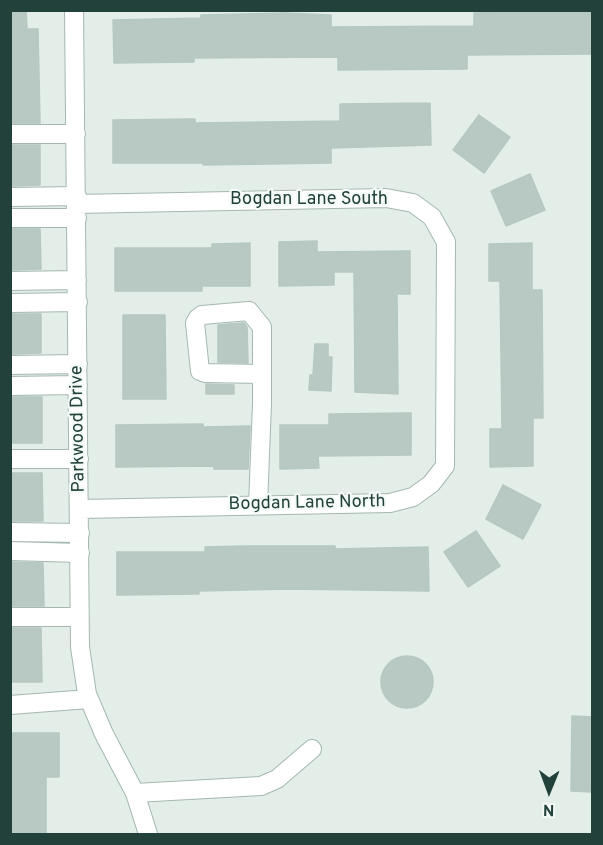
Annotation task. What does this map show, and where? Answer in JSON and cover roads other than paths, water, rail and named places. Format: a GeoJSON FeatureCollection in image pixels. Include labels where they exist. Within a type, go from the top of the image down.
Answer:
{"type":"FeatureCollection","features":[{"type":"Feature","properties":{"kind":"street","name":"Parkwood Drive"},"geometry":{"type":"LineString","coordinates":[[74,10],[80,647],[87,694],[104,734],[135,793],[148,834]]}},
{"type":"Feature","properties":{"kind":"street"},"geometry":{"type":"LineString","coordinates":[[10,134],[76,134]]}},
{"type":"Feature","properties":{"kind":"street"},"geometry":{"type":"LineString","coordinates":[[10,197],[77,206]]}},
{"type":"Feature","properties":{"kind":"street","name":"Bogdan Lane South"},"geometry":{"type":"LineString","coordinates":[[77,206],[386,198],[413,203],[432,217],[446,242],[446,354]]}},
{"type":"Feature","properties":{"kind":"street"},"geometry":{"type":"LineString","coordinates":[[10,218],[77,206]]}},
{"type":"Feature","properties":{"kind":"street"},"geometry":{"type":"LineString","coordinates":[[10,281],[77,280]]}},
{"type":"Feature","properties":{"kind":"street"},"geometry":{"type":"LineString","coordinates":[[10,303],[78,302]]}},
{"type":"Feature","properties":{"kind":"street"},"geometry":{"type":"LineString","coordinates":[[258,505],[262,374],[262,327],[249,311],[202,315],[198,318],[195,323],[200,371],[262,374]]}},
{"type":"Feature","properties":{"kind":"street","name":"Bogdan Lane North"},"geometry":{"type":"LineString","coordinates":[[80,509],[390,503],[413,497],[432,484],[445,466],[446,354]]}},
{"type":"Feature","properties":{"kind":"street"},"geometry":{"type":"LineString","coordinates":[[10,365],[78,364]]}},
{"type":"Feature","properties":{"kind":"street"},"geometry":{"type":"LineString","coordinates":[[10,386],[78,385]]}},
{"type":"Feature","properties":{"kind":"street"},"geometry":{"type":"LineString","coordinates":[[10,459],[79,459]]}},
{"type":"Feature","properties":{"kind":"street"},"geometry":{"type":"LineString","coordinates":[[10,532],[80,533]]}},
{"type":"Feature","properties":{"kind":"street"},"geometry":{"type":"LineString","coordinates":[[10,551],[80,553]]}},
{"type":"Feature","properties":{"kind":"street"},"geometry":{"type":"LineString","coordinates":[[10,617],[80,617]]}},
{"type":"Feature","properties":{"kind":"street"},"geometry":{"type":"LineString","coordinates":[[10,705],[89,699]]}},
{"type":"Feature","properties":{"kind":"street"},"geometry":{"type":"LineString","coordinates":[[135,793],[261,786],[277,779],[312,749]]}}]}
